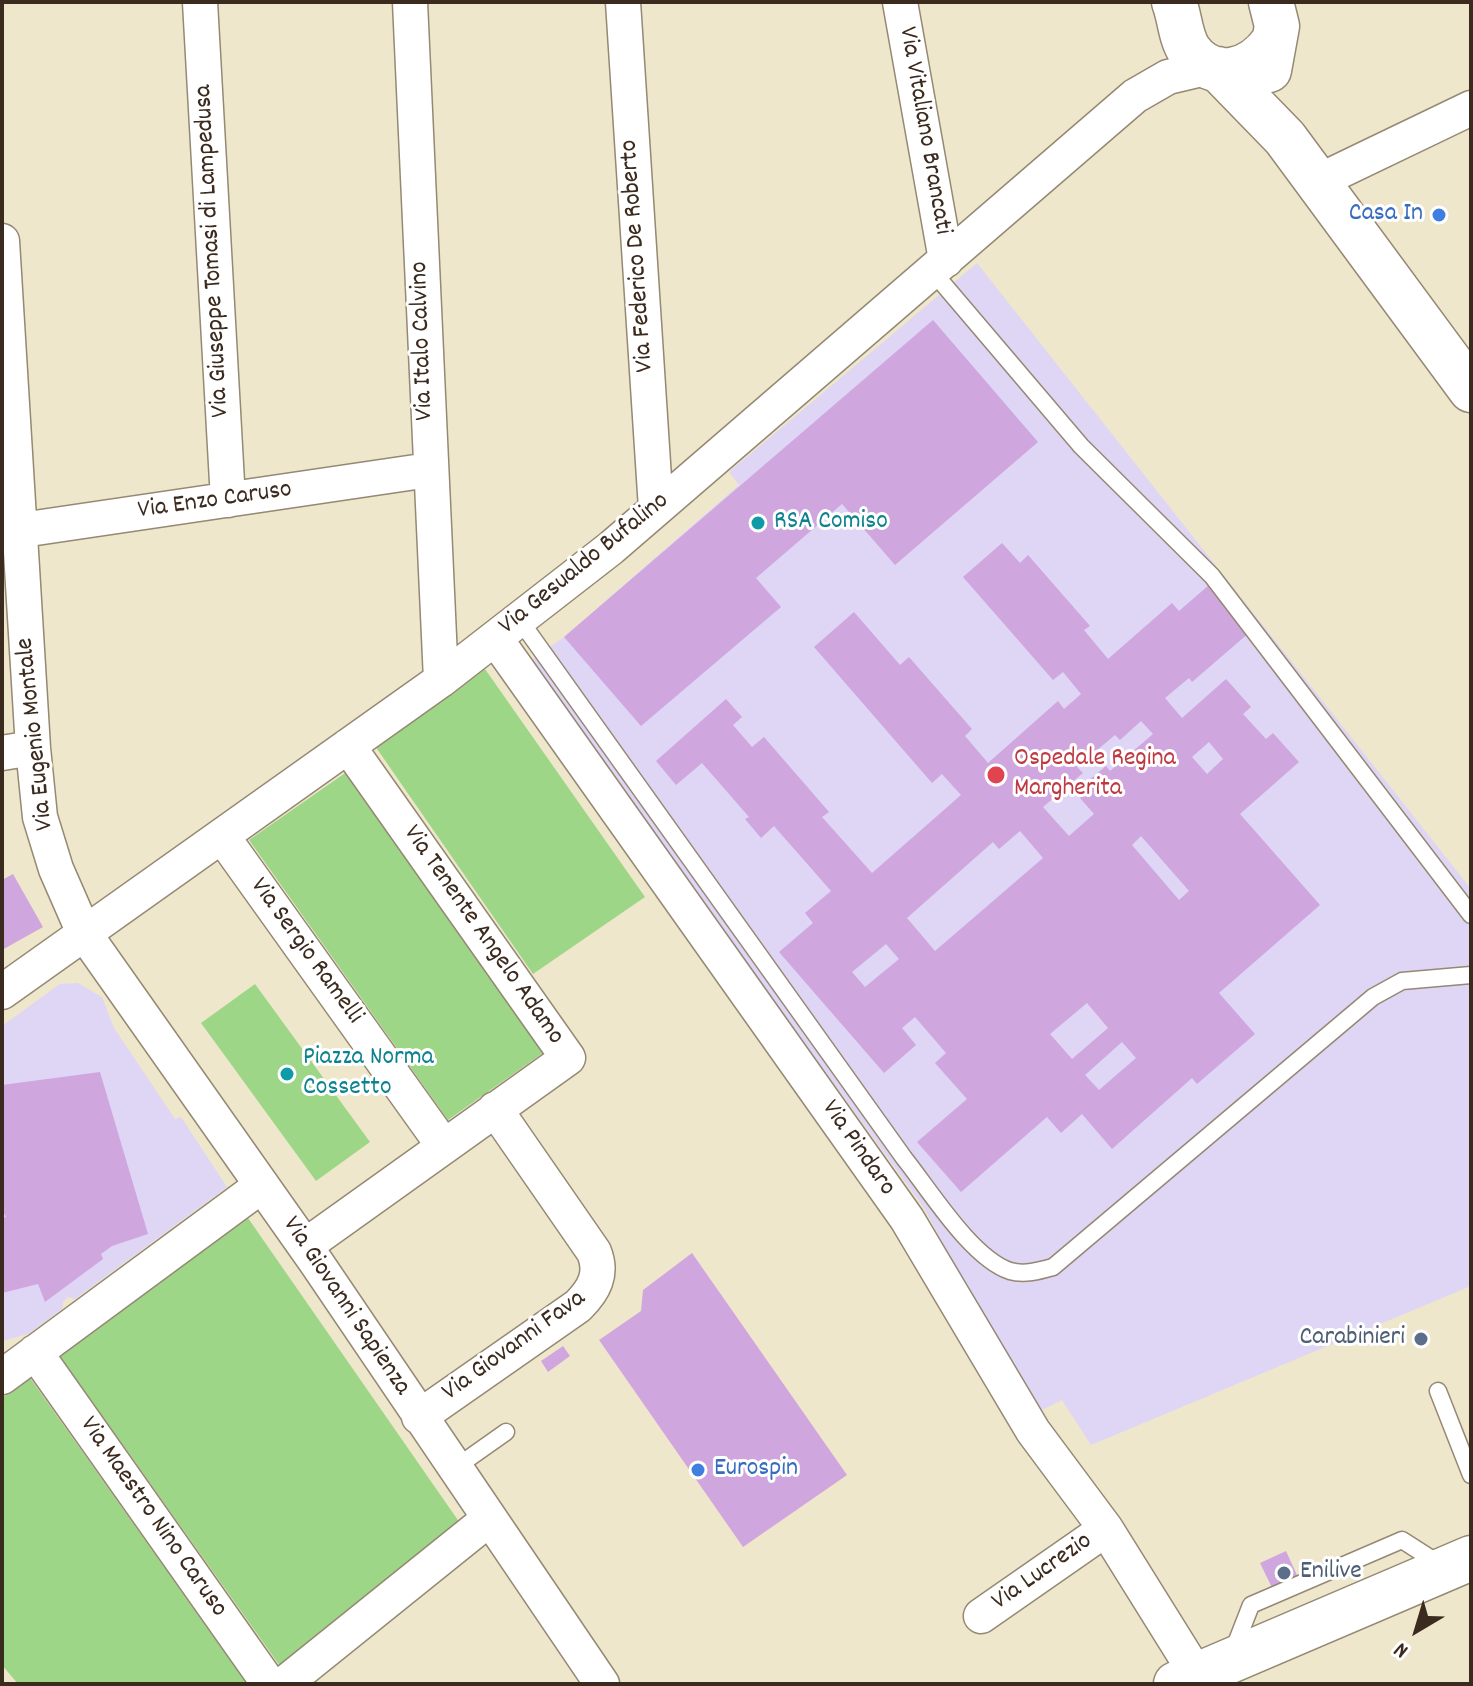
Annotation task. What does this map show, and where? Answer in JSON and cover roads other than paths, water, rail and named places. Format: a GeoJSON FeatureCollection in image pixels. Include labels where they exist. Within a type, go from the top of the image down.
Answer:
{"type":"FeatureCollection","features":[{"type":"Feature","properties":{"kind":"main road"},"geometry":{"type":"LineString","coordinates":[[1181,13],[1190,51],[1214,68],[1285,138],[1315,183],[1471,390]]}},
{"type":"Feature","properties":{"kind":"main road"},"geometry":{"type":"LineString","coordinates":[[1214,68],[1234,71],[1250,66],[1279,18]]}},
{"type":"Feature","properties":{"kind":"main road"},"geometry":{"type":"LineString","coordinates":[[1279,18],[1269,85],[1285,138]]}},
{"type":"Feature","properties":{"kind":"main road"},"geometry":{"type":"LineString","coordinates":[[1201,1673],[1458,1563]]}},
{"type":"Feature","properties":{"kind":"street","name":"Via Giuseppe Tomasi di Lampedusa"},"geometry":{"type":"LineString","coordinates":[[200,2],[228,500]]}},
{"type":"Feature","properties":{"kind":"street","name":"Via Italo Calvino"},"geometry":{"type":"LineString","coordinates":[[410,2],[441,680]]}},
{"type":"Feature","properties":{"kind":"street","name":"Via Federico De Roberto"},"geometry":{"type":"LineString","coordinates":[[623,2],[656,509]]}},
{"type":"Feature","properties":{"kind":"street","name":"Via Vitaliano Brancati"},"geometry":{"type":"LineString","coordinates":[[900,2],[939,266]]}},
{"type":"Feature","properties":{"kind":"street"},"geometry":{"type":"LineString","coordinates":[[1135,96],[1181,13]]}},
{"type":"Feature","properties":{"kind":"street"},"geometry":{"type":"LineString","coordinates":[[1135,96],[1168,77],[1214,68]]}},
{"type":"Feature","properties":{"kind":"street","name":"Via Gesualdo Bufalino"},"geometry":{"type":"LineString","coordinates":[[2,992],[441,680],[507,629],[656,509],[1135,96]]}},
{"type":"Feature","properties":{"kind":"street"},"geometry":{"type":"LineString","coordinates":[[1315,183],[1471,108]]}},
{"type":"Feature","properties":{"kind":"street","name":"Via Eugenio Montale"},"geometry":{"type":"LineString","coordinates":[[2,241],[18,750],[56,869],[84,933]]}},
{"type":"Feature","properties":{"kind":"street","name":"Via Enzo Caruso"},"geometry":{"type":"LineString","coordinates":[[11,532],[429,470]]}},
{"type":"Feature","properties":{"kind":"street","name":"Via Pindaro"},"geometry":{"type":"LineString","coordinates":[[507,629],[907,1219],[1033,1431],[1106,1529],[1201,1673]]}},
{"type":"Feature","properties":{"kind":"street","name":"Via Tenente Angelo Adamo"},"geometry":{"type":"LineString","coordinates":[[305,1246],[568,1058],[348,746]]}},
{"type":"Feature","properties":{"kind":"street","name":"Via Sergio Ramelli"},"geometry":{"type":"LineString","coordinates":[[222,836],[443,1145]]}},
{"type":"Feature","properties":{"kind":"street","name":"Via Giovanni Sapienza"},"geometry":{"type":"LineString","coordinates":[[84,933],[305,1246],[602,1684]]}},
{"type":"Feature","properties":{"kind":"street","name":"Via Giovanni Fava"},"geometry":{"type":"LineString","coordinates":[[419,1417],[578,1306],[591,1293],[596,1280],[599,1265],[594,1252],[495,1109]]}},
{"type":"Feature","properties":{"kind":"street"},"geometry":{"type":"LineString","coordinates":[[2,1377],[261,1186]]}},
{"type":"Feature","properties":{"kind":"street","name":"Via Maestro Nino Caruso"},"geometry":{"type":"LineString","coordinates":[[35,1352],[269,1684]]}},
{"type":"Feature","properties":{"kind":"street"},"geometry":{"type":"LineString","coordinates":[[284,1684],[489,1519]]}},
{"type":"Feature","properties":{"kind":"street","name":"Via Lucrezio"},"geometry":{"type":"LineString","coordinates":[[981,1616],[1106,1529]]}},
{"type":"Feature","properties":{"kind":"lane"},"geometry":{"type":"LineString","coordinates":[[939,266],[1081,446],[1212,576],[1471,915]]}},
{"type":"Feature","properties":{"kind":"lane"},"geometry":{"type":"LineString","coordinates":[[507,629],[904,1158],[972,1243],[990,1260],[1011,1271],[1035,1273],[1053,1267],[1373,997],[1402,981],[1471,975]]}},
{"type":"Feature","properties":{"kind":"lane"},"geometry":{"type":"LineString","coordinates":[[1438,1391],[1471,1475]]}},
{"type":"Feature","properties":{"kind":"lane"},"geometry":{"type":"LineString","coordinates":[[455,1468],[506,1432]]}},
{"type":"Feature","properties":{"kind":"place","name":"Casa In"},"geometry":{"type":"Point","coordinates":[1439,215]}},
{"type":"Feature","properties":{"kind":"place","name":"RSA Comiso"},"geometry":{"type":"Point","coordinates":[758,523]}},
{"type":"Feature","properties":{"kind":"place","name":"Ospedale Regina Margherita"},"geometry":{"type":"Point","coordinates":[996,775]}},
{"type":"Feature","properties":{"kind":"place","name":"Piazza Norma Cossetto"},"geometry":{"type":"Point","coordinates":[287,1074]}},
{"type":"Feature","properties":{"kind":"place","name":"Carabinieri"},"geometry":{"type":"Point","coordinates":[1421,1339]}},
{"type":"Feature","properties":{"kind":"place","name":"Eurospin"},"geometry":{"type":"Point","coordinates":[698,1470]}},
{"type":"Feature","properties":{"kind":"place","name":"Enilive"},"geometry":{"type":"Point","coordinates":[1284,1573]}}]}
